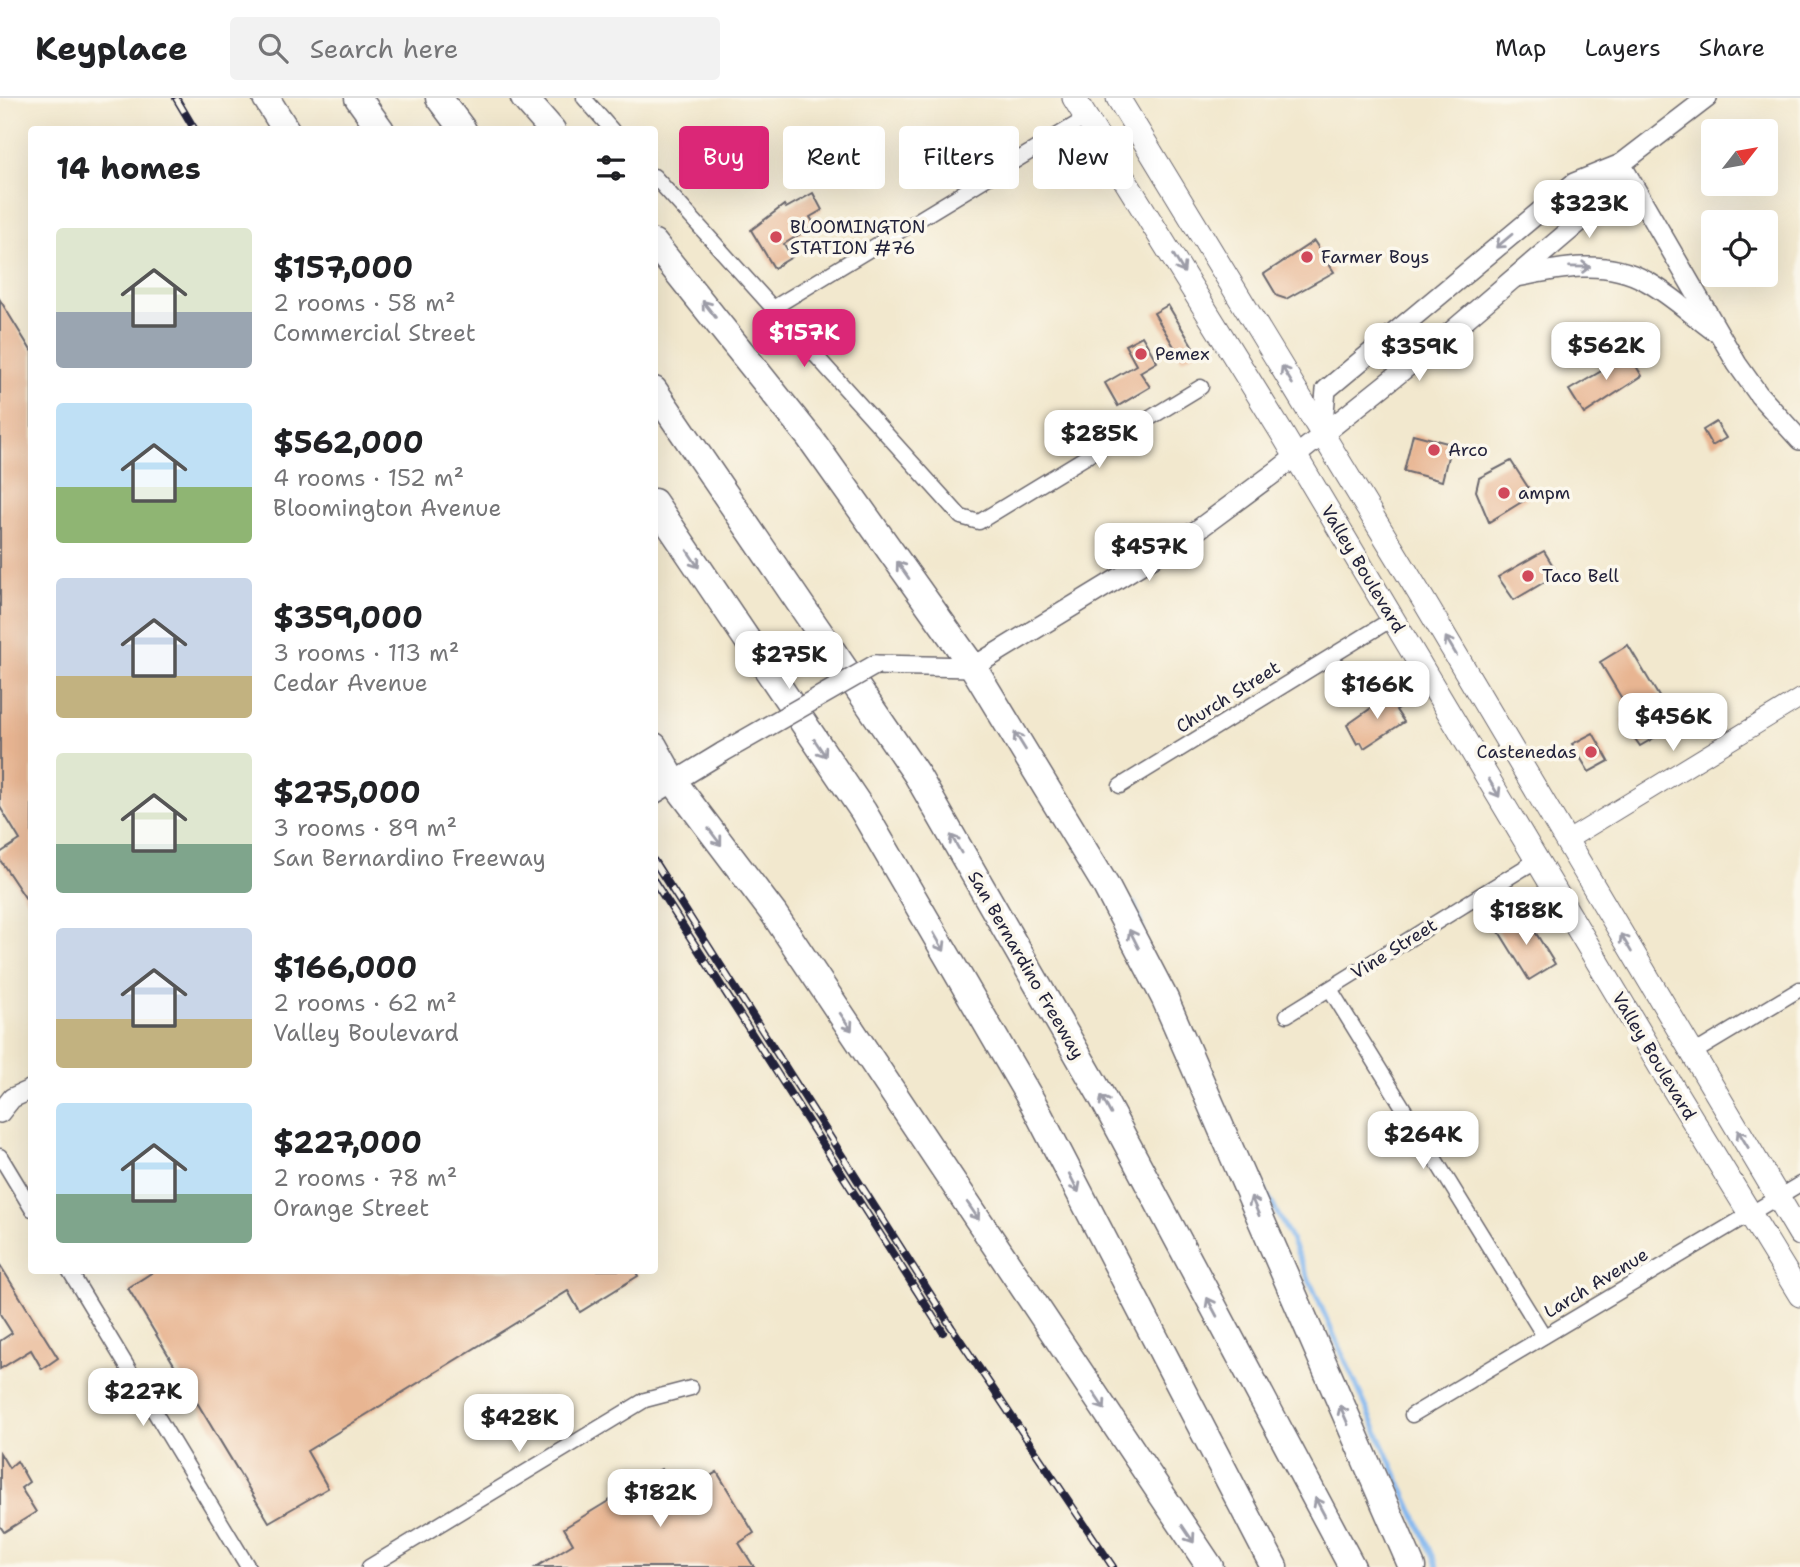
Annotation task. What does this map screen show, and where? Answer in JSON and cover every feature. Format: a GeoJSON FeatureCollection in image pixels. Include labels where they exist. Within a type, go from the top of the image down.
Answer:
{"type":"FeatureCollection","features":[{"type":"Feature","properties":{"kind":"highway"},"geometry":{"type":"LineString","coordinates":[[266,98],[284,126]]}},
{"type":"Feature","properties":{"kind":"highway"},"geometry":{"type":"LineString","coordinates":[[358,98],[378,126]]}},
{"type":"Feature","properties":{"kind":"highway"},"geometry":{"type":"LineString","coordinates":[[439,98],[460,126]]}},
{"type":"Feature","properties":{"kind":"highway"},"geometry":{"type":"LineString","coordinates":[[524,98],[548,126]]}},
{"type":"Feature","properties":{"kind":"highway"},"geometry":{"type":"LineString","coordinates":[[658,248],[810,438],[972,667],[1106,886],[1165,999],[1412,1567]]}},
{"type":"Feature","properties":{"kind":"highway","name":"San Bernardino Freeway"},"geometry":{"type":"LineString","coordinates":[[658,396],[917,775],[1102,1097],[1352,1567]]}},
{"type":"Feature","properties":{"kind":"highway"},"geometry":{"type":"LineString","coordinates":[[658,508],[863,811],[1027,1094],[1273,1567]]}},
{"type":"Feature","properties":{"kind":"highway"},"geometry":{"type":"LineString","coordinates":[[658,771],[661,790],[774,914],[1210,1567]]}},
{"type":"Feature","properties":{"kind":"main road","name":"Valley Boulevard"},"geometry":{"type":"LineString","coordinates":[[1118,98],[1322,433],[1800,1234]]}},
{"type":"Feature","properties":{"kind":"main road"},"geometry":{"type":"LineString","coordinates":[[1322,433],[1326,390],[1574,183],[1621,164],[1707,98]]}},
{"type":"Feature","properties":{"kind":"main road","name":"Valley Boulevard"},"geometry":{"type":"LineString","coordinates":[[1080,108],[1144,206],[1800,1295]]}},
{"type":"Feature","properties":{"kind":"main road"},"geometry":{"type":"LineString","coordinates":[[661,790],[875,665],[972,667],[1196,531],[1446,336],[1596,208],[1621,164]]}},
{"type":"Feature","properties":{"kind":"main road"},"geometry":{"type":"LineString","coordinates":[[1621,164],[1720,335],[1759,395],[1800,440]]}},
{"type":"Feature","properties":{"kind":"main road"},"geometry":{"type":"LineString","coordinates":[[1513,278],[1564,267],[1599,267],[1624,273],[1645,280],[1720,335]]}},
{"type":"Feature","properties":{"kind":"main road"},"geometry":{"type":"LineString","coordinates":[[0,1114],[12,1098],[28,1091]]}},
{"type":"Feature","properties":{"kind":"street"},"geometry":{"type":"LineString","coordinates":[[584,98],[608,126]]}},
{"type":"Feature","properties":{"kind":"street"},"geometry":{"type":"LineString","coordinates":[[773,308],[1080,108]]}},
{"type":"Feature","properties":{"kind":"street"},"geometry":{"type":"LineString","coordinates":[[658,180],[961,517],[979,522],[1201,387]]}},
{"type":"Feature","properties":{"kind":"street","name":"Church Street"},"geometry":{"type":"LineString","coordinates":[[1121,786],[1392,618]]}},
{"type":"Feature","properties":{"kind":"street"},"geometry":{"type":"LineString","coordinates":[[1566,841],[1800,698]]}},
{"type":"Feature","properties":{"kind":"street","name":"Vine Street"},"geometry":{"type":"LineString","coordinates":[[1287,1014],[1536,860]]}},
{"type":"Feature","properties":{"kind":"street"},"geometry":{"type":"LineString","coordinates":[[1330,989],[1544,1336]]}},
{"type":"Feature","properties":{"kind":"street"},"geometry":{"type":"LineString","coordinates":[[1692,1054],[1800,989]]}},
{"type":"Feature","properties":{"kind":"street"},"geometry":{"type":"LineString","coordinates":[[0,1156],[28,1202]]}},
{"type":"Feature","properties":{"kind":"street","name":"Larch Avenue"},"geometry":{"type":"LineString","coordinates":[[1412,1415],[1800,1184]]}},
{"type":"Feature","properties":{"kind":"street"},"geometry":{"type":"LineString","coordinates":[[71,1274],[248,1567]]}},
{"type":"Feature","properties":{"kind":"street"},"geometry":{"type":"LineString","coordinates":[[369,1567],[645,1401],[691,1388]]}},
{"type":"Feature","properties":{"kind":"building","name":"BLOOMINGTON STATION #76"},"geometry":{"type":"Polygon","coordinates":[[[813,193],[822,210],[810,217],[815,225],[784,244],[792,257],[774,268],[751,230],[784,205],[786,208],[813,193]]]}},
{"type":"Feature","properties":{"kind":"building","name":"Farmer Boys"},"geometry":{"type":"Polygon","coordinates":[[[1314,241],[1334,272],[1286,299],[1277,296],[1264,274],[1314,241]]]}},
{"type":"Feature","properties":{"kind":"building"},"geometry":{"type":"Polygon","coordinates":[[[0,300],[28,346],[28,902],[0,860],[0,853],[20,840],[0,807],[0,300]]]}},
{"type":"Feature","properties":{"kind":"building"},"geometry":{"type":"Polygon","coordinates":[[[1168,305],[1196,352],[1182,360],[1154,313],[1168,305]]]}},
{"type":"Feature","properties":{"kind":"building"},"geometry":{"type":"Polygon","coordinates":[[[1142,336],[1157,362],[1140,372],[1150,387],[1118,406],[1105,383],[1136,365],[1125,345],[1142,336]]]}},
{"type":"Feature","properties":{"kind":"building"},"geometry":{"type":"Polygon","coordinates":[[[1627,351],[1642,376],[1584,414],[1569,390],[1603,370],[1601,363],[1627,351]]]}},
{"type":"Feature","properties":{"kind":"building"},"geometry":{"type":"Polygon","coordinates":[[[1716,422],[1726,438],[1712,446],[1703,430],[1716,422]]]}},
{"type":"Feature","properties":{"kind":"building"},"geometry":{"type":"Polygon","coordinates":[[[1413,434],[1451,444],[1442,481],[1404,471],[1413,434]]]}},
{"type":"Feature","properties":{"kind":"building","name":"ampm"},"geometry":{"type":"Polygon","coordinates":[[[1511,461],[1533,495],[1489,522],[1476,491],[1479,478],[1511,461]]]}},
{"type":"Feature","properties":{"kind":"building","name":"Taco Bell"},"geometry":{"type":"Polygon","coordinates":[[[1544,551],[1558,574],[1514,600],[1498,577],[1544,551]]]}},
{"type":"Feature","properties":{"kind":"building"},"geometry":{"type":"Polygon","coordinates":[[[1628,645],[1676,725],[1640,746],[1622,720],[1630,712],[1600,662],[1628,645]]]}},
{"type":"Feature","properties":{"kind":"building"},"geometry":{"type":"Polygon","coordinates":[[[1394,692],[1402,706],[1396,710],[1404,722],[1364,748],[1361,742],[1357,744],[1347,725],[1394,692]]]}},
{"type":"Feature","properties":{"kind":"building","name":"Castenedas"},"geometry":{"type":"Polygon","coordinates":[[[1593,733],[1609,761],[1589,772],[1572,744],[1593,733]]]}},
{"type":"Feature","properties":{"kind":"building"},"geometry":{"type":"Polygon","coordinates":[[[1524,914],[1555,964],[1529,980],[1498,930],[1524,914]]]}},
{"type":"Feature","properties":{"kind":"building"},"geometry":{"type":"Polygon","coordinates":[[[0,1265],[58,1358],[42,1369],[31,1350],[0,1369],[0,1341],[12,1333],[0,1314],[0,1265]]]}},
{"type":"Feature","properties":{"kind":"building"},"geometry":{"type":"Polygon","coordinates":[[[150,1274],[638,1276],[580,1312],[568,1291],[307,1451],[328,1488],[269,1522],[128,1288],[150,1274]]]}},
{"type":"Feature","properties":{"kind":"building"},"geometry":{"type":"Polygon","coordinates":[[[0,1453],[9,1468],[17,1461],[29,1482],[21,1488],[36,1512],[4,1532],[0,1526],[0,1453]]]}},
{"type":"Feature","properties":{"kind":"building"},"geometry":{"type":"Polygon","coordinates":[[[661,1469],[678,1496],[717,1472],[754,1533],[739,1543],[754,1567],[536,1567],[573,1544],[564,1528],[661,1469]]]}},
{"type":"Feature","properties":{"kind":"waterway"},"geometry":{"type":"LineString","coordinates":[[1134,903],[1143,930]]}},
{"type":"Feature","properties":{"kind":"waterway"},"geometry":{"type":"LineString","coordinates":[[1247,1157],[1289,1235],[1438,1567]]}},
{"type":"Feature","properties":{"kind":"railway"},"geometry":{"type":"LineString","coordinates":[[176,98],[193,126]]}},
{"type":"Feature","properties":{"kind":"railway"},"geometry":{"type":"LineString","coordinates":[[658,867],[952,1328],[1113,1567]]}},
{"type":"Feature","properties":{"kind":"railway"},"geometry":{"type":"LineString","coordinates":[[658,887],[943,1332]]}},
{"type":"Feature","properties":{"kind":"place","name":"BLOOMINGTON STATION #76"},"geometry":{"type":"Point","coordinates":[776,237]}},
{"type":"Feature","properties":{"kind":"place","name":"Farmer Boys"},"geometry":{"type":"Point","coordinates":[1307,257]}},
{"type":"Feature","properties":{"kind":"place","name":"Pemex"},"geometry":{"type":"Point","coordinates":[1141,354]}},
{"type":"Feature","properties":{"kind":"place","name":"Arco"},"geometry":{"type":"Point","coordinates":[1434,450]}},
{"type":"Feature","properties":{"kind":"place","name":"ampm"},"geometry":{"type":"Point","coordinates":[1504,493]}},
{"type":"Feature","properties":{"kind":"place","name":"Taco Bell"},"geometry":{"type":"Point","coordinates":[1528,576]}},
{"type":"Feature","properties":{"kind":"place","name":"Castenedas"},"geometry":{"type":"Point","coordinates":[1591,752]}}]}
